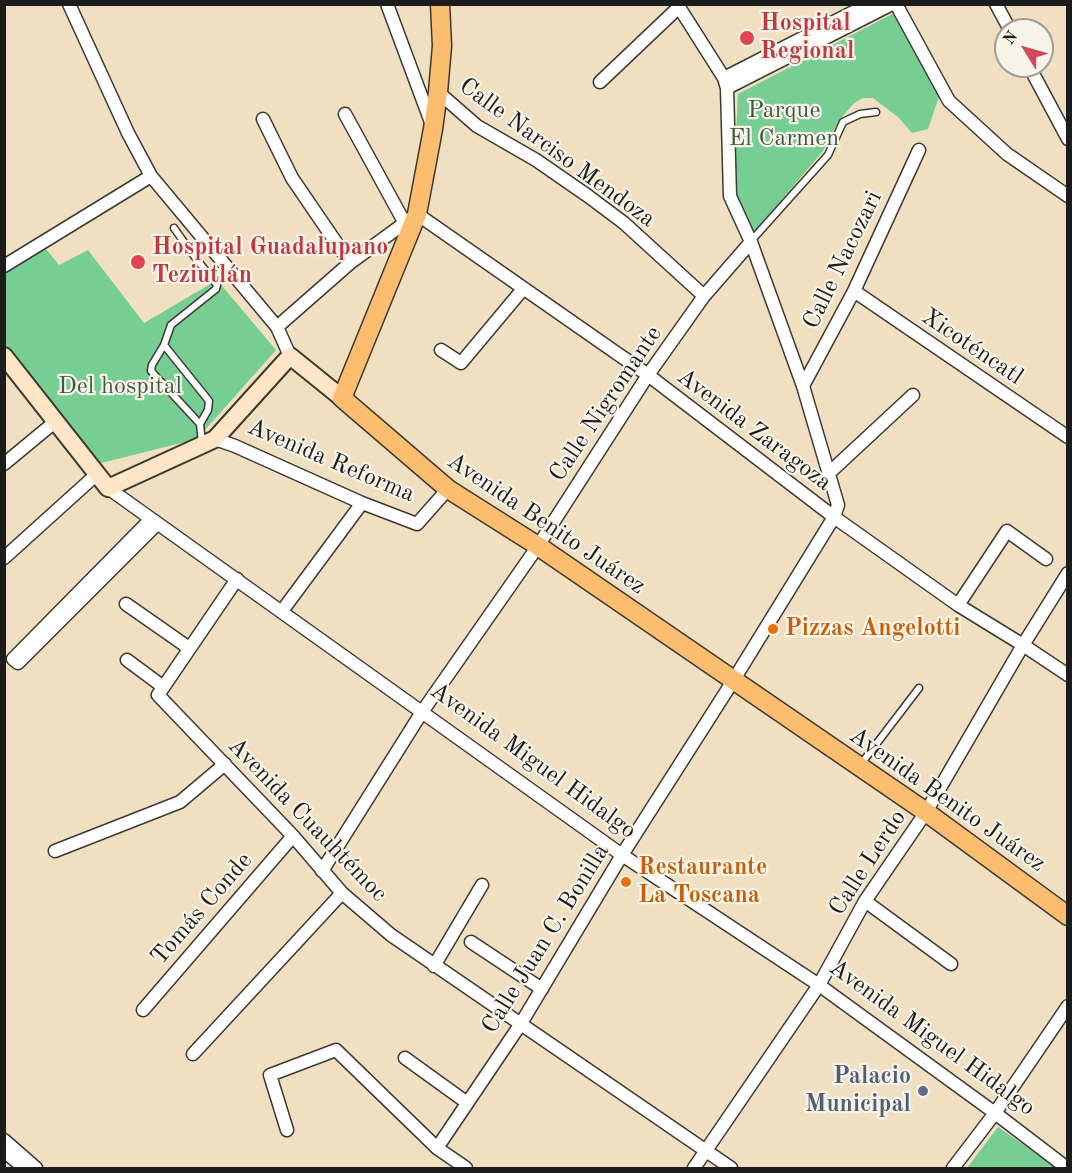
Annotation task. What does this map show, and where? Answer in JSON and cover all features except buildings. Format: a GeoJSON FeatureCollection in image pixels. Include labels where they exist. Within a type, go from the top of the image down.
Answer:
{"type":"FeatureCollection","features":[{"type":"Feature","properties":{"kind":"main road"},"geometry":{"type":"LineString","coordinates":[[108,488],[209,443],[290,356],[342,398],[411,223],[434,129],[442,46],[440,4]]}},
{"type":"Feature","properties":{"kind":"main road","name":"Avenida Miguel Hidalgo"},"geometry":{"type":"LineString","coordinates":[[4,356],[108,488]]}},
{"type":"Feature","properties":{"kind":"main road","name":"Avenida Benito Juárez"},"geometry":{"type":"LineString","coordinates":[[342,398],[448,489],[538,546],[926,812],[1068,916]]}},
{"type":"Feature","properties":{"kind":"street"},"geometry":{"type":"LineString","coordinates":[[69,4],[128,133],[151,176],[277,327],[290,356]]}},
{"type":"Feature","properties":{"kind":"street"},"geometry":{"type":"LineString","coordinates":[[387,4],[434,129]]}},
{"type":"Feature","properties":{"kind":"street"},"geometry":{"type":"LineString","coordinates":[[804,43],[869,4]]}},
{"type":"Feature","properties":{"kind":"street"},"geometry":{"type":"LineString","coordinates":[[726,83],[804,43],[894,4],[949,101],[1007,154],[1068,196]]}},
{"type":"Feature","properties":{"kind":"street"},"geometry":{"type":"LineString","coordinates":[[996,4],[1004,18]]}},
{"type":"Feature","properties":{"kind":"street"},"geometry":{"type":"LineString","coordinates":[[600,82],[678,6],[726,83],[730,196],[751,242],[803,387],[836,511]]}},
{"type":"Feature","properties":{"kind":"street"},"geometry":{"type":"LineString","coordinates":[[1035,78],[1067,138]]}},
{"type":"Feature","properties":{"kind":"street","name":"Calle Narciso Mendoza"},"geometry":{"type":"LineString","coordinates":[[438,92],[477,126],[536,160],[624,223],[704,296]]}},
{"type":"Feature","properties":{"kind":"street"},"geometry":{"type":"LineString","coordinates":[[277,327],[350,263],[411,223],[345,114]]}},
{"type":"Feature","properties":{"kind":"street"},"geometry":{"type":"LineString","coordinates":[[263,119],[292,178],[350,263]]}},
{"type":"Feature","properties":{"kind":"street","name":"Calle Nacozari"},"geometry":{"type":"LineString","coordinates":[[803,387],[854,291],[919,150]]}},
{"type":"Feature","properties":{"kind":"street"},"geometry":{"type":"LineString","coordinates":[[4,266],[151,176]]}},
{"type":"Feature","properties":{"kind":"street","name":"Avenida Zaragoza"},"geometry":{"type":"LineString","coordinates":[[411,223],[523,289],[648,375],[836,511],[958,605],[1068,675]]}},
{"type":"Feature","properties":{"kind":"street","name":"Calle Nigromante"},"geometry":{"type":"LineString","coordinates":[[322,871],[422,712],[538,546],[648,375],[704,296],[751,242]]}},
{"type":"Feature","properties":{"kind":"street"},"geometry":{"type":"LineString","coordinates":[[441,350],[460,363],[523,289]]}},
{"type":"Feature","properties":{"kind":"street","name":"Xicoténcatl"},"geometry":{"type":"LineString","coordinates":[[854,291],[1067,436]]}},
{"type":"Feature","properties":{"kind":"street"},"geometry":{"type":"LineString","coordinates":[[828,474],[913,395]]}},
{"type":"Feature","properties":{"kind":"street"},"geometry":{"type":"LineString","coordinates":[[4,464],[56,421]]}},
{"type":"Feature","properties":{"kind":"street","name":"Avenida Reforma"},"geometry":{"type":"LineString","coordinates":[[209,443],[235,446],[362,504],[417,524],[448,489]]}},
{"type":"Feature","properties":{"kind":"street"},"geometry":{"type":"LineString","coordinates":[[4,558],[98,474]]}},
{"type":"Feature","properties":{"kind":"street","name":"Avenida Miguel Hidalgo"},"geometry":{"type":"LineString","coordinates":[[108,488],[282,610],[622,855],[819,985],[1067,1168]]}},
{"type":"Feature","properties":{"kind":"street"},"geometry":{"type":"LineString","coordinates":[[282,610],[362,504]]}},
{"type":"Feature","properties":{"kind":"street","name":"Calle Juan C. Bonilla"},"geometry":{"type":"LineString","coordinates":[[437,1148],[520,1025],[622,855],[733,681],[836,511]]}},
{"type":"Feature","properties":{"kind":"street"},"geometry":{"type":"LineString","coordinates":[[154,521],[18,663],[13,659],[154,521]]}},
{"type":"Feature","properties":{"kind":"street"},"geometry":{"type":"LineString","coordinates":[[958,605],[1007,531],[1046,559]]}},
{"type":"Feature","properties":{"kind":"street","name":"Calle Lerdo"},"geometry":{"type":"LineString","coordinates":[[694,1168],[819,985],[865,901],[926,812],[1023,645],[1068,573]]}},
{"type":"Feature","properties":{"kind":"street"},"geometry":{"type":"LineString","coordinates":[[160,691],[237,579]]}},
{"type":"Feature","properties":{"kind":"street"},"geometry":{"type":"LineString","coordinates":[[126,604],[189,648]]}},
{"type":"Feature","properties":{"kind":"street","name":"Avenida Cuauhtémoc"},"geometry":{"type":"LineString","coordinates":[[127,660],[160,691],[342,892],[391,935],[731,1168]]}},
{"type":"Feature","properties":{"kind":"street"},"geometry":{"type":"LineString","coordinates":[[55,851],[180,802],[225,764]]}},
{"type":"Feature","properties":{"kind":"street","name":"Tomás Conde"},"geometry":{"type":"LineString","coordinates":[[142,1010],[293,836]]}},
{"type":"Feature","properties":{"kind":"street"},"geometry":{"type":"LineString","coordinates":[[434,966],[482,885]]}},
{"type":"Feature","properties":{"kind":"street"},"geometry":{"type":"LineString","coordinates":[[193,1054],[342,892]]}},
{"type":"Feature","properties":{"kind":"street"},"geometry":{"type":"LineString","coordinates":[[865,901],[951,964]]}},
{"type":"Feature","properties":{"kind":"street"},"geometry":{"type":"LineString","coordinates":[[471,942],[542,989]]}},
{"type":"Feature","properties":{"kind":"street"},"geometry":{"type":"LineString","coordinates":[[996,1114],[1068,1006]]}},
{"type":"Feature","properties":{"kind":"street"},"geometry":{"type":"LineString","coordinates":[[953,1168],[1068,1018]]}},
{"type":"Feature","properties":{"kind":"street"},"geometry":{"type":"LineString","coordinates":[[287,1130],[270,1075],[336,1050],[437,1148],[466,1168]]}},
{"type":"Feature","properties":{"kind":"street"},"geometry":{"type":"LineString","coordinates":[[405,1058],[466,1102]]}},
{"type":"Feature","properties":{"kind":"street"},"geometry":{"type":"LineString","coordinates":[[4,1140],[36,1168]]}},
{"type":"Feature","properties":{"kind":"street"},"geometry":{"type":"LineString","coordinates":[[4,1151],[24,1168]]}},
{"type":"Feature","properties":{"kind":"lane","name":"Calle Nigromante"},"geometry":{"type":"LineString","coordinates":[[751,242],[828,155],[843,122],[860,114],[876,112]]}},
{"type":"Feature","properties":{"kind":"lane"},"geometry":{"type":"LineString","coordinates":[[174,228],[217,286],[171,325],[151,371],[200,424],[209,443]]}},
{"type":"Feature","properties":{"kind":"lane"},"geometry":{"type":"LineString","coordinates":[[191,252],[205,241]]}},
{"type":"Feature","properties":{"kind":"lane"},"geometry":{"type":"LineString","coordinates":[[164,345],[209,401],[208,410],[200,424]]}},
{"type":"Feature","properties":{"kind":"lane"},"geometry":{"type":"LineString","coordinates":[[859,767],[919,688]]}},
{"type":"Feature","properties":{"kind":"green space","name":"Parque El Carmen"},"geometry":{"type":"Polygon","coordinates":[[[898,11],[940,94],[928,129],[912,133],[898,117],[873,98],[863,98],[854,103],[838,122],[823,151],[751,236],[737,197],[735,153],[738,94],[898,11]]]}},
{"type":"Feature","properties":{"kind":"green space","name":"Del hospital"},"geometry":{"type":"Polygon","coordinates":[[[42,244],[59,265],[88,250],[144,323],[217,280],[276,350],[197,439],[93,465],[5,350],[4,267],[42,244]]]}},
{"type":"Feature","properties":{"kind":"green space"},"geometry":{"type":"Polygon","coordinates":[[[998,1127],[1057,1168],[967,1168],[998,1127]]]}},
{"type":"Feature","properties":{"kind":"place","name":"Hospital Regional"},"geometry":{"type":"Point","coordinates":[747,38]}},
{"type":"Feature","properties":{"kind":"place","name":"Hospital Guadalupano Teziutlán"},"geometry":{"type":"Point","coordinates":[138,262]}},
{"type":"Feature","properties":{"kind":"place","name":"Pizzas Angelotti"},"geometry":{"type":"Point","coordinates":[773,629]}},
{"type":"Feature","properties":{"kind":"place","name":"Restaurante La Toscana"},"geometry":{"type":"Point","coordinates":[626,882]}},
{"type":"Feature","properties":{"kind":"place","name":"Palacio Municipal"},"geometry":{"type":"Point","coordinates":[923,1091]}}]}
